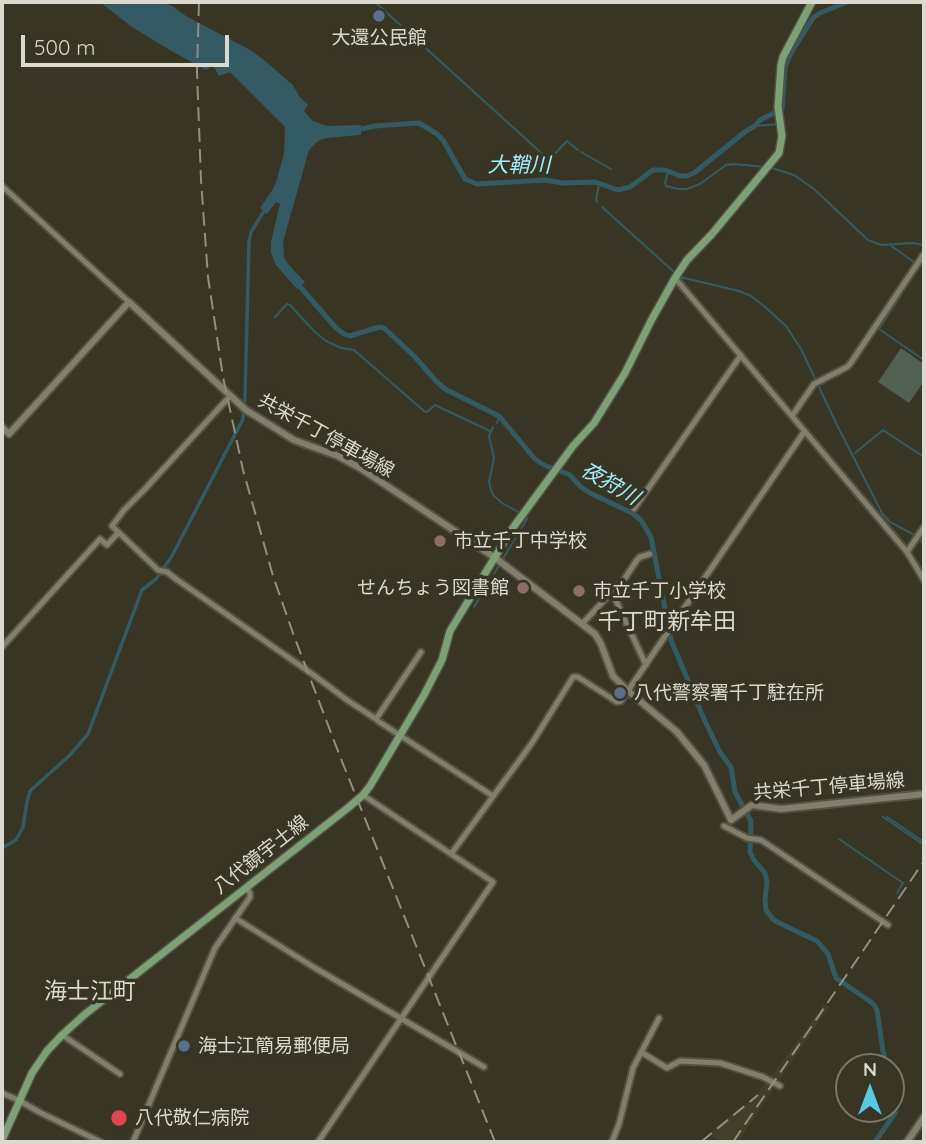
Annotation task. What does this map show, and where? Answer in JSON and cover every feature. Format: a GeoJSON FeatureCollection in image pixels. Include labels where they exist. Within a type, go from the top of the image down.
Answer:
{"type":"FeatureCollection","features":[{"type":"Feature","properties":{"kind":"main road","name":"八代鏡宇土線"},"geometry":{"type":"LineString","coordinates":[[2,1140],[32,1073],[62,1035],[84,1014],[363,795],[436,673],[450,631],[523,514],[573,446],[594,423],[618,386],[675,278],[687,260],[769,167],[781,149],[780,70],[783,57],[812,2]]}},
{"type":"Feature","properties":{"kind":"main road","name":"共栄千丁停車場線"},"geometry":{"type":"LineString","coordinates":[[130,302],[243,408],[294,440],[338,456],[360,468],[497,559],[582,624],[598,639],[610,671],[628,691],[677,732],[704,765],[732,820],[752,805],[781,809],[924,794]]}},
{"type":"Feature","properties":{"kind":"main road"},"geometry":{"type":"LineString","coordinates":[[2,427],[9,434],[130,302]]}},
{"type":"Feature","properties":{"kind":"main road"},"geometry":{"type":"LineString","coordinates":[[907,1142],[924,1117]]}},
{"type":"Feature","properties":{"kind":"street"},"geometry":{"type":"LineString","coordinates":[[2,186],[130,302]]}},
{"type":"Feature","properties":{"kind":"street"},"geometry":{"type":"LineString","coordinates":[[792,416],[816,383],[850,364],[924,254]]}},
{"type":"Feature","properties":{"kind":"street"},"geometry":{"type":"LineString","coordinates":[[675,278],[907,552],[924,580]]}},
{"type":"Feature","properties":{"kind":"street"},"geometry":{"type":"LineString","coordinates":[[635,509],[741,355]]}},
{"type":"Feature","properties":{"kind":"street"},"geometry":{"type":"LineString","coordinates":[[230,396],[112,526],[159,570],[167,572],[315,676],[346,701],[376,719],[421,652]]}},
{"type":"Feature","properties":{"kind":"street"},"geometry":{"type":"LineString","coordinates":[[451,854],[532,743],[573,677],[578,677],[619,702],[804,432]]}},
{"type":"Feature","properties":{"kind":"street"},"geometry":{"type":"LineString","coordinates":[[907,552],[924,528]]}},
{"type":"Feature","properties":{"kind":"street"},"geometry":{"type":"LineString","coordinates":[[2,647],[100,539],[107,545],[118,533]]}},
{"type":"Feature","properties":{"kind":"street"},"geometry":{"type":"LineString","coordinates":[[582,624],[625,578],[637,560],[650,554]]}},
{"type":"Feature","properties":{"kind":"street"},"geometry":{"type":"LineString","coordinates":[[612,592],[646,665]]}},
{"type":"Feature","properties":{"kind":"street"},"geometry":{"type":"LineString","coordinates":[[378,721],[493,796]]}},
{"type":"Feature","properties":{"kind":"street"},"geometry":{"type":"LineString","coordinates":[[318,1142],[493,882],[363,795]]}},
{"type":"Feature","properties":{"kind":"street"},"geometry":{"type":"LineString","coordinates":[[724,826],[761,840],[888,925]]}},
{"type":"Feature","properties":{"kind":"street"},"geometry":{"type":"LineString","coordinates":[[133,1142],[212,955],[250,897],[246,887]]}},
{"type":"Feature","properties":{"kind":"street"},"geometry":{"type":"LineString","coordinates":[[224,904],[237,916],[315,968],[484,1067]]}},
{"type":"Feature","properties":{"kind":"street"},"geometry":{"type":"LineString","coordinates":[[612,1142],[633,1068],[659,1018]]}},
{"type":"Feature","properties":{"kind":"street"},"geometry":{"type":"LineString","coordinates":[[62,1035],[120,1074]]}},
{"type":"Feature","properties":{"kind":"street"},"geometry":{"type":"LineString","coordinates":[[641,1052],[667,1068],[680,1061],[720,1063],[780,1086]]}},
{"type":"Feature","properties":{"kind":"street"},"geometry":{"type":"LineString","coordinates":[[2,1093],[100,1142]]}},
{"type":"Feature","properties":{"kind":"shaded area"},"geometry":{"type":"Polygon","coordinates":[[[825,1003],[829,1007],[738,1142],[721,1142],[708,1134],[755,1096],[825,1003]]]}},
{"type":"Feature","properties":{"kind":"green space"},"geometry":{"type":"Polygon","coordinates":[[[901,348],[924,364],[924,381],[909,403],[878,382],[901,348]]]}},
{"type":"Feature","properties":{"kind":"water"},"geometry":{"type":"Polygon","coordinates":[[[100,2],[161,2],[172,6],[265,61],[293,85],[308,105],[304,111],[313,121],[327,126],[361,125],[361,135],[326,138],[318,141],[309,150],[283,242],[284,257],[305,282],[297,289],[276,265],[271,253],[280,204],[276,202],[267,214],[260,208],[276,182],[284,154],[285,127],[230,72],[219,76],[213,65],[206,70],[132,27],[100,2]]]}},
{"type":"Feature","properties":{"kind":"waterway"},"geometry":{"type":"LineString","coordinates":[[375,2],[549,160],[567,141],[578,150]]}},
{"type":"Feature","properties":{"kind":"waterway","name":"大鞘川"},"geometry":{"type":"LineString","coordinates":[[357,130],[419,123],[443,140],[465,179],[477,184],[546,180],[562,183],[595,182],[618,190],[630,187],[653,170],[665,170],[686,176],[694,173],[760,120],[782,109],[785,67],[791,53],[813,18],[847,2]]}},
{"type":"Feature","properties":{"kind":"waterway"},"geometry":{"type":"LineString","coordinates":[[755,126],[778,124]]}},
{"type":"Feature","properties":{"kind":"waterway"},"geometry":{"type":"LineString","coordinates":[[581,152],[611,169]]}},
{"type":"Feature","properties":{"kind":"waterway"},"geometry":{"type":"LineString","coordinates":[[668,171],[666,186],[687,189],[700,184],[726,165],[765,167]]}},
{"type":"Feature","properties":{"kind":"waterway"},"geometry":{"type":"LineString","coordinates":[[772,168],[794,175],[814,189],[868,240],[881,245],[924,245]]}},
{"type":"Feature","properties":{"kind":"waterway"},"geometry":{"type":"LineString","coordinates":[[597,202],[599,184]]}},
{"type":"Feature","properties":{"kind":"waterway"},"geometry":{"type":"LineString","coordinates":[[602,207],[673,271]]}},
{"type":"Feature","properties":{"kind":"waterway"},"geometry":{"type":"LineString","coordinates":[[2,848],[16,840],[23,827],[30,791],[70,755],[88,734],[142,590],[156,579],[172,556],[243,419],[249,242],[251,232],[266,208]]}},
{"type":"Feature","properties":{"kind":"waterway"},"geometry":{"type":"LineString","coordinates":[[890,245],[914,262]]}},
{"type":"Feature","properties":{"kind":"waterway"},"geometry":{"type":"LineString","coordinates":[[904,290],[919,265]]}},
{"type":"Feature","properties":{"kind":"waterway"},"geometry":{"type":"LineString","coordinates":[[680,277],[751,296],[786,326],[801,349],[882,513],[890,522],[918,537],[924,545]]}},
{"type":"Feature","properties":{"kind":"waterway","name":"夜狩川"},"geometry":{"type":"LineString","coordinates":[[296,282],[344,334],[350,336],[379,327],[384,328],[445,389],[499,416],[535,459],[570,475],[590,493],[641,520],[651,537],[671,640],[704,719],[720,752],[731,767],[735,792],[751,821],[750,852],[765,873],[766,910],[775,921],[817,941],[828,954],[836,978],[875,1006],[884,1053]]}},
{"type":"Feature","properties":{"kind":"waterway"},"geometry":{"type":"LineString","coordinates":[[901,295],[879,329],[924,360]]}},
{"type":"Feature","properties":{"kind":"waterway"},"geometry":{"type":"LineString","coordinates":[[275,317],[287,304],[290,305],[326,341],[354,350],[424,411],[427,412],[435,405],[490,431]]}},
{"type":"Feature","properties":{"kind":"waterway","name":"夜狩川"},"geometry":{"type":"LineString","coordinates":[[497,423],[499,416]]}},
{"type":"Feature","properties":{"kind":"waterway"},"geometry":{"type":"LineString","coordinates":[[493,427],[489,436],[494,458],[489,482],[491,490],[502,503],[520,513]]}},
{"type":"Feature","properties":{"kind":"waterway"},"geometry":{"type":"LineString","coordinates":[[855,453],[883,430],[924,457]]}},
{"type":"Feature","properties":{"kind":"waterway"},"geometry":{"type":"LineString","coordinates":[[474,607],[527,519],[525,516]]}},
{"type":"Feature","properties":{"kind":"waterway"},"geometry":{"type":"LineString","coordinates":[[883,817],[924,845]]}},
{"type":"Feature","properties":{"kind":"waterway"},"geometry":{"type":"LineString","coordinates":[[887,817],[924,842]]}},
{"type":"Feature","properties":{"kind":"waterway"},"geometry":{"type":"LineString","coordinates":[[839,839],[903,883],[897,893]]}},
{"type":"Feature","properties":{"kind":"waterway","name":"夜狩川"},"geometry":{"type":"LineString","coordinates":[[875,1142],[888,1123]]}},
{"type":"Feature","properties":{"kind":"railway"},"geometry":{"type":"LineString","coordinates":[[199,2],[197,72],[208,277],[223,377],[243,470],[273,576],[294,636],[495,1142]]}},
{"type":"Feature","properties":{"kind":"railway"},"geometry":{"type":"LineString","coordinates":[[733,1142],[924,861]]}},
{"type":"Feature","properties":{"kind":"railway"},"geometry":{"type":"LineString","coordinates":[[701,1142],[758,1095]]}},
{"type":"Feature","properties":{"kind":"place","name":"大還公民館"},"geometry":{"type":"Point","coordinates":[379,16]}},
{"type":"Feature","properties":{"kind":"place","name":"市立千丁中学校"},"geometry":{"type":"Point","coordinates":[440,541]}},
{"type":"Feature","properties":{"kind":"place","name":"せんちょう図書館"},"geometry":{"type":"Point","coordinates":[523,588]}},
{"type":"Feature","properties":{"kind":"place","name":"市立千丁小学校"},"geometry":{"type":"Point","coordinates":[579,591]}},
{"type":"Feature","properties":{"kind":"place","name":"八代警察署千丁駐在所"},"geometry":{"type":"Point","coordinates":[620,693]}},
{"type":"Feature","properties":{"kind":"place","name":"海士江簡易郵便局"},"geometry":{"type":"Point","coordinates":[184,1046]}},
{"type":"Feature","properties":{"kind":"place","name":"八代敬仁病院"},"geometry":{"type":"Point","coordinates":[119,1118]}},
{"type":"Feature","properties":{"kind":"district","name":"千丁町新牟田"},"geometry":{"type":"Point","coordinates":[667,622]}},
{"type":"Feature","properties":{"kind":"district","name":"海士江町"},"geometry":{"type":"Point","coordinates":[90,992]}}]}
